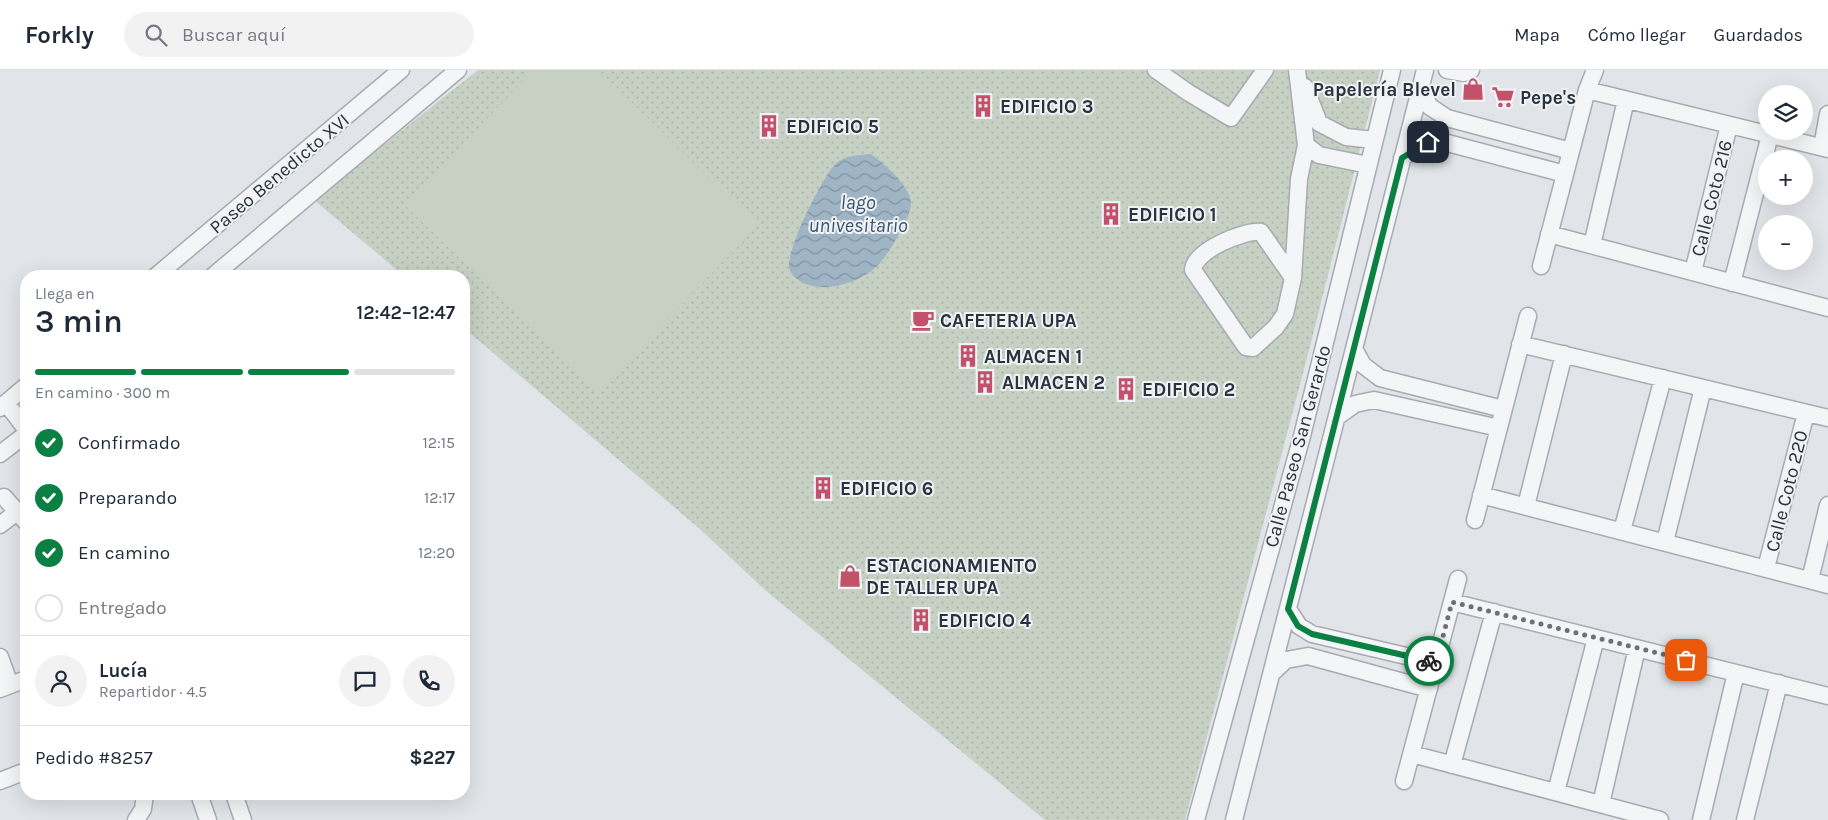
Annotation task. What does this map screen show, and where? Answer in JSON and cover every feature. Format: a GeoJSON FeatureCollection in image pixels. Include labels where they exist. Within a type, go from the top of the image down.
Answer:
{"type":"FeatureCollection","features":[{"type":"Feature","properties":{"kind":"street","name":"Paseo Benedicto XVI"},"geometry":{"type":"LineString","coordinates":[[221,270],[458,70]]}},
{"type":"Feature","properties":{"kind":"street"},"geometry":{"type":"LineString","coordinates":[[1156,70],[1189,94],[1231,118],[1266,70]]}},
{"type":"Feature","properties":{"kind":"street"},"geometry":{"type":"LineString","coordinates":[[1298,70],[1319,123],[1346,137],[1374,140]]}},
{"type":"Feature","properties":{"kind":"street"},"geometry":{"type":"LineString","coordinates":[[1294,278],[1261,232],[1252,231],[1233,238],[1199,257],[1194,264],[1193,270],[1246,347],[1253,348],[1276,328],[1285,314],[1294,278],[1299,179],[1306,145],[1298,70]]}},
{"type":"Feature","properties":{"kind":"street","name":"Calle Paseo San Gerardo"},"geometry":{"type":"LineString","coordinates":[[1199,815],[1302,436],[1392,70]]}},
{"type":"Feature","properties":{"kind":"street","name":"Calle Paseo San Gerardo"},"geometry":{"type":"LineString","coordinates":[[1234,820],[1425,70]]}},
{"type":"Feature","properties":{"kind":"street"},"geometry":{"type":"LineString","coordinates":[[1448,70],[1464,73],[1471,70]]}},
{"type":"Feature","properties":{"kind":"street"},"geometry":{"type":"LineString","coordinates":[[1541,266],[1587,90],[1596,70]]}},
{"type":"Feature","properties":{"kind":"street","name":"Paseo Benedicto XVI"},"geometry":{"type":"LineString","coordinates":[[163,270],[392,73]]}},
{"type":"Feature","properties":{"kind":"street"},"geometry":{"type":"LineString","coordinates":[[1421,86],[1429,106],[1447,118],[1571,151]]}},
{"type":"Feature","properties":{"kind":"street","name":"Calle Coto 216"},"geometry":{"type":"LineString","coordinates":[[1587,90],[1758,132]]}},
{"type":"Feature","properties":{"kind":"street"},"geometry":{"type":"LineString","coordinates":[[1592,245],[1626,100]]}},
{"type":"Feature","properties":{"kind":"street","name":"Calle Coto 216"},"geometry":{"type":"LineString","coordinates":[[1791,140],[1825,148],[1828,114]]}},
{"type":"Feature","properties":{"kind":"street","name":"Calle Coto 216"},"geometry":{"type":"LineString","coordinates":[[1693,272],[1729,125]]}},
{"type":"Feature","properties":{"kind":"street"},"geometry":{"type":"LineString","coordinates":[[1306,145],[1315,132],[1326,128]]}},
{"type":"Feature","properties":{"kind":"street"},"geometry":{"type":"LineString","coordinates":[[1732,283],[1769,140]]}},
{"type":"Feature","properties":{"kind":"street"},"geometry":{"type":"LineString","coordinates":[[1402,158],[1419,146],[1440,141],[1565,174]]}},
{"type":"Feature","properties":{"kind":"street"},"geometry":{"type":"LineString","coordinates":[[1306,145],[1319,155],[1368,165]]}},
{"type":"Feature","properties":{"kind":"street","name":"Calle Coto 216"},"geometry":{"type":"LineString","coordinates":[[1549,234],[1828,308]]}},
{"type":"Feature","properties":{"kind":"street"},"geometry":{"type":"LineString","coordinates":[[1475,520],[1528,316]]}},
{"type":"Feature","properties":{"kind":"street","name":"Calle Coto 220"},"geometry":{"type":"LineString","coordinates":[[1520,344],[1828,418]]}},
{"type":"Feature","properties":{"kind":"street"},"geometry":{"type":"LineString","coordinates":[[1354,349],[1363,365],[1380,378],[1503,410]]}},
{"type":"Feature","properties":{"kind":"street"},"geometry":{"type":"LineString","coordinates":[[1526,506],[1564,354]]}},
{"type":"Feature","properties":{"kind":"street"},"geometry":{"type":"LineString","coordinates":[[1622,531],[1663,378]]}},
{"type":"Feature","properties":{"kind":"street"},"geometry":{"type":"LineString","coordinates":[[1666,542],[1703,388]]}},
{"type":"Feature","properties":{"kind":"street"},"geometry":{"type":"LineString","coordinates":[[20,391],[3,406],[20,424]]}},
{"type":"Feature","properties":{"kind":"street"},"geometry":{"type":"LineString","coordinates":[[1337,417],[1355,404],[1374,400],[1499,428]]}},
{"type":"Feature","properties":{"kind":"street","name":"Calle Coto 220"},"geometry":{"type":"LineString","coordinates":[[1766,568],[1806,413]]}},
{"type":"Feature","properties":{"kind":"street"},"geometry":{"type":"LineString","coordinates":[[0,454],[20,439]]}},
{"type":"Feature","properties":{"kind":"street","name":"Calle Coto 220"},"geometry":{"type":"LineString","coordinates":[[1481,495],[1828,585]]}},
{"type":"Feature","properties":{"kind":"street"},"geometry":{"type":"LineString","coordinates":[[4,497],[20,515]]}},
{"type":"Feature","properties":{"kind":"street"},"geometry":{"type":"LineString","coordinates":[[1810,580],[1828,505]]}},
{"type":"Feature","properties":{"kind":"street"},"geometry":{"type":"LineString","coordinates":[[0,525],[20,518]]}},
{"type":"Feature","properties":{"kind":"street"},"geometry":{"type":"LineString","coordinates":[[1404,780],[1458,579]]}},
{"type":"Feature","properties":{"kind":"street"},"geometry":{"type":"LineString","coordinates":[[1452,602],[1828,696]]}},
{"type":"Feature","properties":{"kind":"street"},"geometry":{"type":"LineString","coordinates":[[1288,609],[1298,626],[1312,634],[1436,663]]}},
{"type":"Feature","properties":{"kind":"street"},"geometry":{"type":"LineString","coordinates":[[1452,764],[1494,612]]}},
{"type":"Feature","properties":{"kind":"street"},"geometry":{"type":"LineString","coordinates":[[1556,792],[1596,638]]}},
{"type":"Feature","properties":{"kind":"street"},"geometry":{"type":"LineString","coordinates":[[1601,804],[1637,648]]}},
{"type":"Feature","properties":{"kind":"street"},"geometry":{"type":"LineString","coordinates":[[1272,672],[1286,660],[1308,656],[1429,689]]}},
{"type":"Feature","properties":{"kind":"street"},"geometry":{"type":"LineString","coordinates":[[0,657],[5,687],[20,681]]}},
{"type":"Feature","properties":{"kind":"street"},"geometry":{"type":"LineString","coordinates":[[1700,820],[1736,672]]}},
{"type":"Feature","properties":{"kind":"street"},"geometry":{"type":"LineString","coordinates":[[1745,820],[1779,683]]}},
{"type":"Feature","properties":{"kind":"street"},"geometry":{"type":"LineString","coordinates":[[1412,754],[1660,820]]}},
{"type":"Feature","properties":{"kind":"street"},"geometry":{"type":"LineString","coordinates":[[0,781],[20,773]]}},
{"type":"Feature","properties":{"kind":"street"},"geometry":{"type":"LineString","coordinates":[[200,800],[208,820]]}},
{"type":"Feature","properties":{"kind":"street"},"geometry":{"type":"LineString","coordinates":[[236,800],[243,820]]}},
{"type":"Feature","properties":{"kind":"green space"},"geometry":{"type":"Polygon","coordinates":[[[478,70],[1380,70],[1307,358],[1185,820],[1045,820],[765,590],[701,530],[470,333],[470,270],[397,270],[314,200],[478,70]]]}},
{"type":"Feature","properties":{"kind":"green space"},"geometry":{"type":"Polygon","coordinates":[[[534,70],[599,70],[758,226],[596,392],[404,204],[534,70]]]}},
{"type":"Feature","properties":{"kind":"water","name":"lago univesitario"},"geometry":{"type":"Polygon","coordinates":[[[871,154],[896,175],[910,196],[909,213],[894,243],[877,266],[851,282],[830,287],[819,287],[800,281],[790,272],[790,259],[800,227],[810,205],[829,172],[838,162],[851,156],[871,154]]]}},
{"type":"Feature","properties":{"kind":"way so far"},"geometry":{"type":"LineString","coordinates":[[1429,661],[1436,663],[1452,602],[1686,660]]}},
{"type":"Feature","properties":{"kind":"place","name":"Papelería Blevel"},"geometry":{"type":"Point","coordinates":[1473,89]}},
{"type":"Feature","properties":{"kind":"place","name":"Pepe's"},"geometry":{"type":"Point","coordinates":[1503,97]}},
{"type":"Feature","properties":{"kind":"place","name":"EDIFICIO 3"},"geometry":{"type":"Point","coordinates":[983,106]}},
{"type":"Feature","properties":{"kind":"place","name":"EDIFICIO 5"},"geometry":{"type":"Point","coordinates":[769,126]}},
{"type":"Feature","properties":{"kind":"place","name":"EDIFICIO 1"},"geometry":{"type":"Point","coordinates":[1111,214]}},
{"type":"Feature","properties":{"kind":"place","name":"CAFETERIA UPA"},"geometry":{"type":"Point","coordinates":[923,320]}},
{"type":"Feature","properties":{"kind":"place","name":"ALMACEN 1"},"geometry":{"type":"Point","coordinates":[968,356]}},
{"type":"Feature","properties":{"kind":"place","name":"ALMACEN 2"},"geometry":{"type":"Point","coordinates":[985,382]}},
{"type":"Feature","properties":{"kind":"place","name":"EDIFICIO 2"},"geometry":{"type":"Point","coordinates":[1126,389]}},
{"type":"Feature","properties":{"kind":"place","name":"EDIFICIO 6"},"geometry":{"type":"Point","coordinates":[823,488]}},
{"type":"Feature","properties":{"kind":"place","name":"ESTACIONAMIENTO DE TALLER UPA"},"geometry":{"type":"Point","coordinates":[850,576]}},
{"type":"Feature","properties":{"kind":"place","name":"EDIFICIO 4"},"geometry":{"type":"Point","coordinates":[921,620]}},
{"type":"Feature","properties":{"kind":"route"},"geometry":{"type":"LineString","coordinates":[[1428,142],[1402,158],[1288,609],[1298,626],[1312,634],[1429,661]]}}]}
